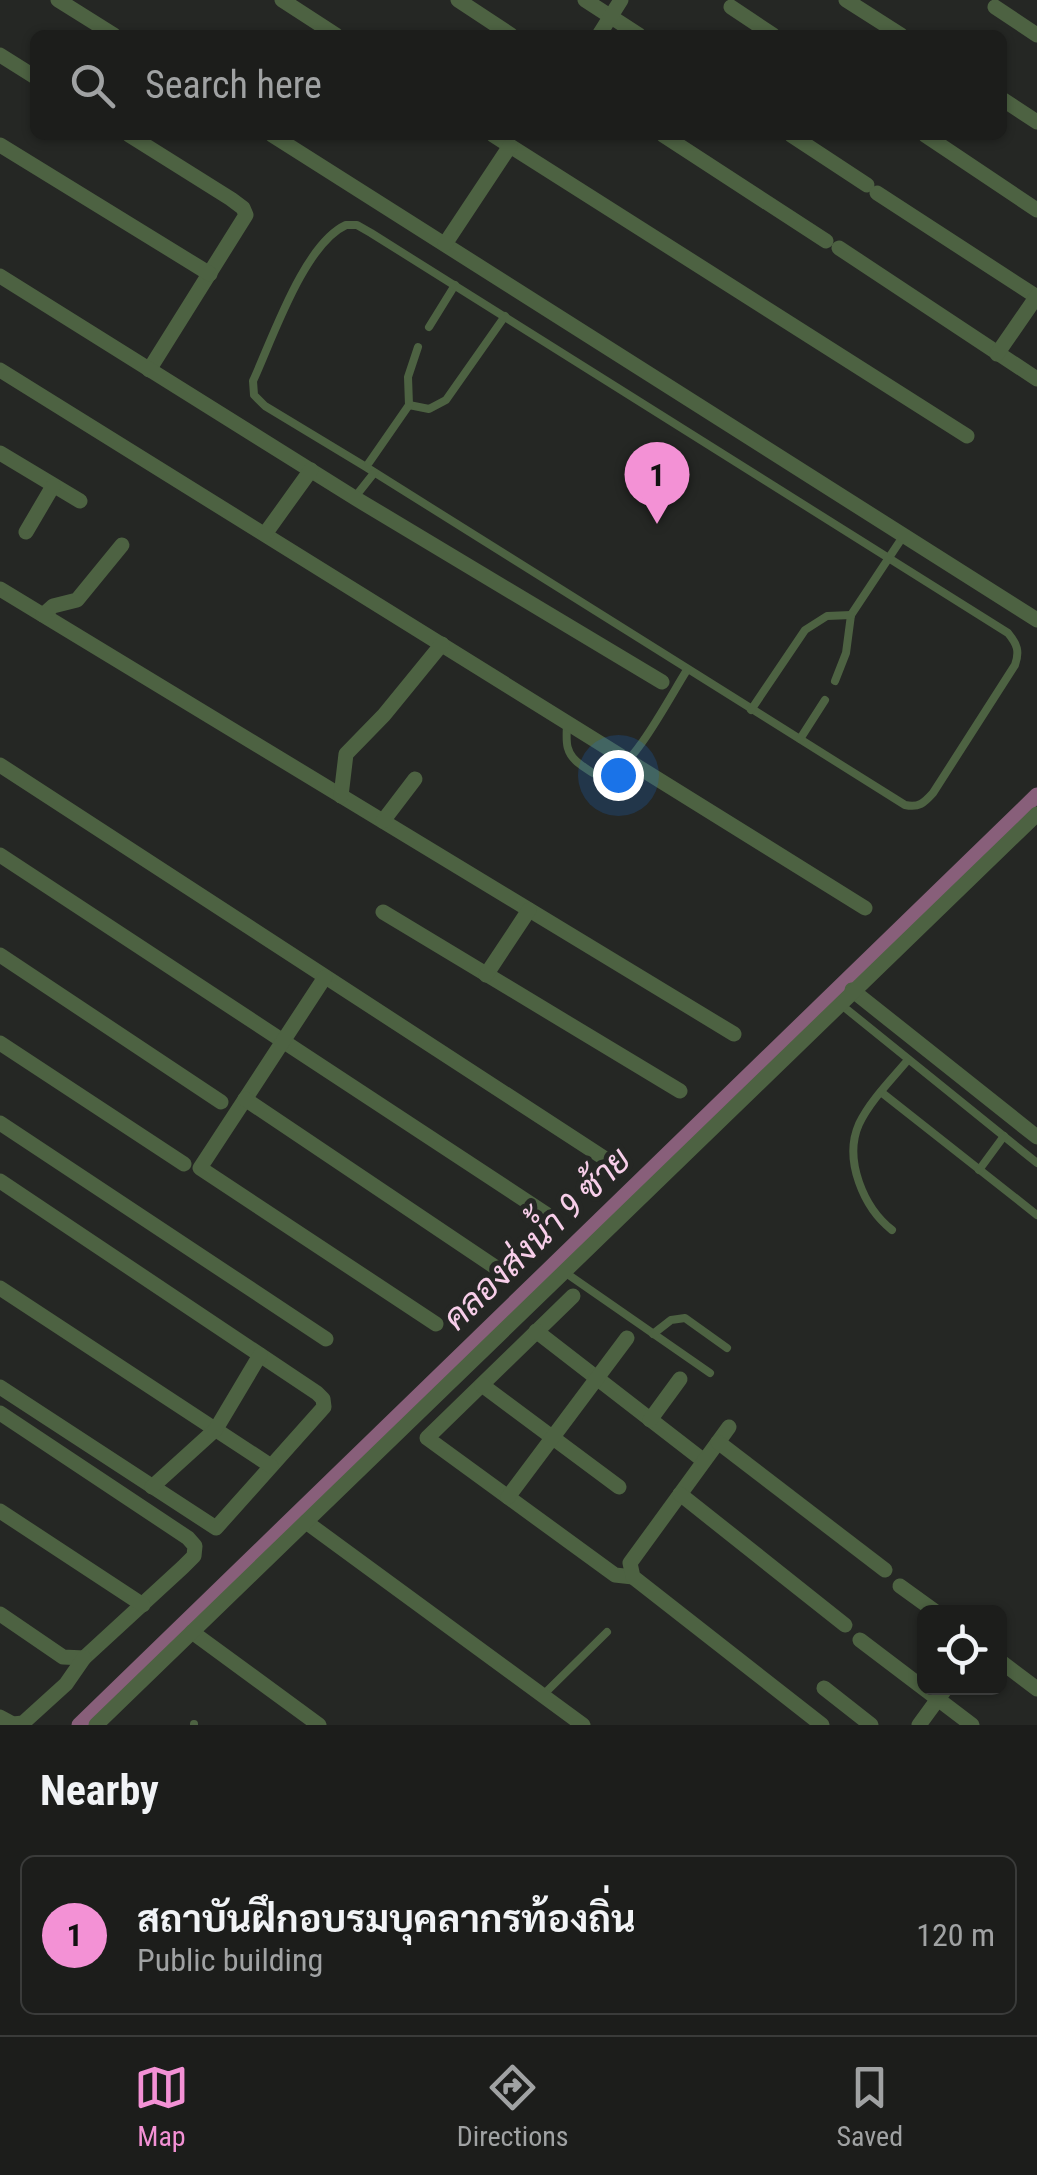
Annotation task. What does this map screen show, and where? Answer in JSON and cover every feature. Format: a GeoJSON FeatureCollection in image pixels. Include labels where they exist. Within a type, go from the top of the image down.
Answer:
{"type":"FeatureCollection","features":[{"type":"Feature","properties":{"kind":"street"},"geometry":{"type":"LineString","coordinates":[[58,0],[106,30]]}},
{"type":"Feature","properties":{"kind":"street"},"geometry":{"type":"LineString","coordinates":[[282,0],[328,30]]}},
{"type":"Feature","properties":{"kind":"street"},"geometry":{"type":"LineString","coordinates":[[458,0],[503,30]]}},
{"type":"Feature","properties":{"kind":"street"},"geometry":{"type":"LineString","coordinates":[[586,0],[631,30]]}},
{"type":"Feature","properties":{"kind":"street"},"geometry":{"type":"LineString","coordinates":[[603,30],[622,0]]}},
{"type":"Feature","properties":{"kind":"street"},"geometry":{"type":"LineString","coordinates":[[846,0],[893,30]]}},
{"type":"Feature","properties":{"kind":"street"},"geometry":{"type":"LineString","coordinates":[[729,2],[766,30]]}},
{"type":"Feature","properties":{"kind":"street"},"geometry":{"type":"LineString","coordinates":[[988,3],[1037,35]]}},
{"type":"Feature","properties":{"kind":"street"},"geometry":{"type":"LineString","coordinates":[[0,55],[30,74]]}},
{"type":"Feature","properties":{"kind":"street"},"geometry":{"type":"LineString","coordinates":[[1007,101],[1034,114]]}},
{"type":"Feature","properties":{"kind":"street"},"geometry":{"type":"LineString","coordinates":[[136,140],[243,208],[246,215],[149,370]]}},
{"type":"Feature","properties":{"kind":"street"},"geometry":{"type":"LineString","coordinates":[[280,140],[1037,620]]}},
{"type":"Feature","properties":{"kind":"street"},"geometry":{"type":"LineString","coordinates":[[501,140],[966,436]]}},
{"type":"Feature","properties":{"kind":"street"},"geometry":{"type":"LineString","coordinates":[[671,140],[1037,379]]}},
{"type":"Feature","properties":{"kind":"street"},"geometry":{"type":"LineString","coordinates":[[798,140],[1037,297],[997,354]]}},
{"type":"Feature","properties":{"kind":"street"},"geometry":{"type":"LineString","coordinates":[[932,140],[1037,210]]}},
{"type":"Feature","properties":{"kind":"street"},"geometry":{"type":"LineString","coordinates":[[0,145],[210,274]]}},
{"type":"Feature","properties":{"kind":"street"},"geometry":{"type":"LineString","coordinates":[[445,244],[510,146]]}},
{"type":"Feature","properties":{"kind":"street"},"geometry":{"type":"LineString","coordinates":[[0,276],[354,498],[662,682]]}},
{"type":"Feature","properties":{"kind":"street"},"geometry":{"type":"LineString","coordinates":[[0,370],[865,908]]}},
{"type":"Feature","properties":{"kind":"street"},"geometry":{"type":"LineString","coordinates":[[0,453],[80,502]]}},
{"type":"Feature","properties":{"kind":"street"},"geometry":{"type":"LineString","coordinates":[[266,534],[311,470]]}},
{"type":"Feature","properties":{"kind":"street"},"geometry":{"type":"LineString","coordinates":[[26,532],[54,486]]}},
{"type":"Feature","properties":{"kind":"street"},"geometry":{"type":"LineString","coordinates":[[43,615],[53,606],[77,600],[122,546]]}},
{"type":"Feature","properties":{"kind":"street"},"geometry":{"type":"LineString","coordinates":[[0,589],[734,1034]]}},
{"type":"Feature","properties":{"kind":"street"},"geometry":{"type":"LineString","coordinates":[[341,796],[346,754],[442,644]]}},
{"type":"Feature","properties":{"kind":"street"},"geometry":{"type":"LineString","coordinates":[[0,765],[604,1158]]}},
{"type":"Feature","properties":{"kind":"street"},"geometry":{"type":"LineString","coordinates":[[383,821],[415,779]]}},
{"type":"Feature","properties":{"kind":"street"},"geometry":{"type":"LineString","coordinates":[[101,1724],[563,1270],[1037,814]]}},
{"type":"Feature","properties":{"kind":"street"},"geometry":{"type":"LineString","coordinates":[[0,855],[546,1214]]}},
{"type":"Feature","properties":{"kind":"street"},"geometry":{"type":"LineString","coordinates":[[486,975],[529,910]]}},
{"type":"Feature","properties":{"kind":"street"},"geometry":{"type":"LineString","coordinates":[[383,912],[680,1091]]}},
{"type":"Feature","properties":{"kind":"street"},"geometry":{"type":"LineString","coordinates":[[0,955],[221,1102]]}},
{"type":"Feature","properties":{"kind":"street"},"geometry":{"type":"LineString","coordinates":[[326,976],[200,1168],[436,1324]]}},
{"type":"Feature","properties":{"kind":"street"},"geometry":{"type":"LineString","coordinates":[[852,990],[1037,1136]]}},
{"type":"Feature","properties":{"kind":"street"},"geometry":{"type":"LineString","coordinates":[[0,1043],[184,1164]]}},
{"type":"Feature","properties":{"kind":"street"},"geometry":{"type":"LineString","coordinates":[[245,1099],[498,1269]]}},
{"type":"Feature","properties":{"kind":"street"},"geometry":{"type":"LineString","coordinates":[[0,1123],[326,1339]]}},
{"type":"Feature","properties":{"kind":"street"},"geometry":{"type":"LineString","coordinates":[[0,1181],[260,1355],[323,1399],[324,1407],[216,1528],[0,1387]]}},
{"type":"Feature","properties":{"kind":"street"},"geometry":{"type":"LineString","coordinates":[[0,1288],[271,1466]]}},
{"type":"Feature","properties":{"kind":"street"},"geometry":{"type":"LineString","coordinates":[[573,1296],[427,1438],[615,1575],[632,1577],[822,1725]]}},
{"type":"Feature","properties":{"kind":"street"},"geometry":{"type":"LineString","coordinates":[[536,1331],[704,1461]]}},
{"type":"Feature","properties":{"kind":"street"},"geometry":{"type":"LineString","coordinates":[[508,1498],[628,1338]]}},
{"type":"Feature","properties":{"kind":"street"},"geometry":{"type":"LineString","coordinates":[[152,1487],[216,1429],[260,1355]]}},
{"type":"Feature","properties":{"kind":"street"},"geometry":{"type":"LineString","coordinates":[[650,1420],[680,1379]]}},
{"type":"Feature","properties":{"kind":"street"},"geometry":{"type":"LineString","coordinates":[[482,1384],[618,1486]]}},
{"type":"Feature","properties":{"kind":"street"},"geometry":{"type":"LineString","coordinates":[[0,1413],[195,1546],[194,1556],[84,1658],[66,1684],[23,1722],[14,1724],[0,1716]]}},
{"type":"Feature","properties":{"kind":"street"},"geometry":{"type":"LineString","coordinates":[[632,1577],[630,1563],[729,1426]]}},
{"type":"Feature","properties":{"kind":"street"},"geometry":{"type":"LineString","coordinates":[[718,1442],[884,1570]]}},
{"type":"Feature","properties":{"kind":"street"},"geometry":{"type":"LineString","coordinates":[[680,1494],[845,1625]]}},
{"type":"Feature","properties":{"kind":"street"},"geometry":{"type":"LineString","coordinates":[[0,1511],[142,1605]]}},
{"type":"Feature","properties":{"kind":"street"},"geometry":{"type":"LineString","coordinates":[[306,1522],[583,1725]]}},
{"type":"Feature","properties":{"kind":"street"},"geometry":{"type":"LineString","coordinates":[[900,1586],[926,1605]]}},
{"type":"Feature","properties":{"kind":"street"},"geometry":{"type":"LineString","coordinates":[[0,1614],[63,1657],[84,1658]]}},
{"type":"Feature","properties":{"kind":"street"},"geometry":{"type":"LineString","coordinates":[[192,1632],[319,1725]]}},
{"type":"Feature","properties":{"kind":"street"},"geometry":{"type":"LineString","coordinates":[[860,1640],[917,1677]]}},
{"type":"Feature","properties":{"kind":"street"},"geometry":{"type":"LineString","coordinates":[[1007,1666],[1037,1689]]}},
{"type":"Feature","properties":{"kind":"street"},"geometry":{"type":"LineString","coordinates":[[824,1688],[871,1725]]}},
{"type":"Feature","properties":{"kind":"street"},"geometry":{"type":"LineString","coordinates":[[919,1725],[941,1695]]}},
{"type":"Feature","properties":{"kind":"street"},"geometry":{"type":"LineString","coordinates":[[944,1695],[972,1725]]}},
{"type":"Feature","properties":{"kind":"lane"},"geometry":{"type":"LineString","coordinates":[[346,224],[357,225],[505,316],[1008,633],[1019,655],[1015,665],[924,803],[915,807],[905,805],[265,406],[254,395],[252,382],[285,302],[327,239],[346,224]]}},
{"type":"Feature","properties":{"kind":"lane"},"geometry":{"type":"LineString","coordinates":[[430,327],[455,285]]}},
{"type":"Feature","properties":{"kind":"lane"},"geometry":{"type":"LineString","coordinates":[[408,405],[429,409],[446,400],[505,316]]}},
{"type":"Feature","properties":{"kind":"lane"},"geometry":{"type":"LineString","coordinates":[[354,498],[408,405],[408,378],[418,347]]}},
{"type":"Feature","properties":{"kind":"lane"},"geometry":{"type":"LineString","coordinates":[[835,681],[846,653],[850,616],[904,535]]}},
{"type":"Feature","properties":{"kind":"lane"},"geometry":{"type":"LineString","coordinates":[[751,710],[805,630],[827,616],[850,616]]}},
{"type":"Feature","properties":{"kind":"lane"},"geometry":{"type":"LineString","coordinates":[[568,724],[568,752],[574,761],[595,775],[612,774],[627,761],[687,670]]}},
{"type":"Feature","properties":{"kind":"lane"},"geometry":{"type":"LineString","coordinates":[[800,739],[825,700]]}},
{"type":"Feature","properties":{"kind":"lane"},"geometry":{"type":"LineString","coordinates":[[839,1002],[907,1061],[1037,1162]]}},
{"type":"Feature","properties":{"kind":"lane"},"geometry":{"type":"LineString","coordinates":[[892,1230],[862,1197],[855,1137],[860,1122],[907,1061]]}},
{"type":"Feature","properties":{"kind":"lane"},"geometry":{"type":"LineString","coordinates":[[881,1092],[1037,1215]]}},
{"type":"Feature","properties":{"kind":"lane"},"geometry":{"type":"LineString","coordinates":[[979,1170],[1004,1136]]}},
{"type":"Feature","properties":{"kind":"lane"},"geometry":{"type":"LineString","coordinates":[[563,1270],[710,1373]]}},
{"type":"Feature","properties":{"kind":"lane"},"geometry":{"type":"LineString","coordinates":[[653,1334],[670,1320],[684,1318],[726,1348]]}},
{"type":"Feature","properties":{"kind":"lane"},"geometry":{"type":"LineString","coordinates":[[544,1695],[606,1632]]}},
{"type":"Feature","properties":{"kind":"waterway","name":"คลองส่งน้ำ 9 ซ้าย"},"geometry":{"type":"LineString","coordinates":[[79,1725],[1037,795]]}},
{"type":"Feature","properties":{"kind":"place","name":"สถาบันฝึกอบรมบุคลากรท้องถิ่น"},"geometry":{"type":"Point","coordinates":[657,524]}}]}
